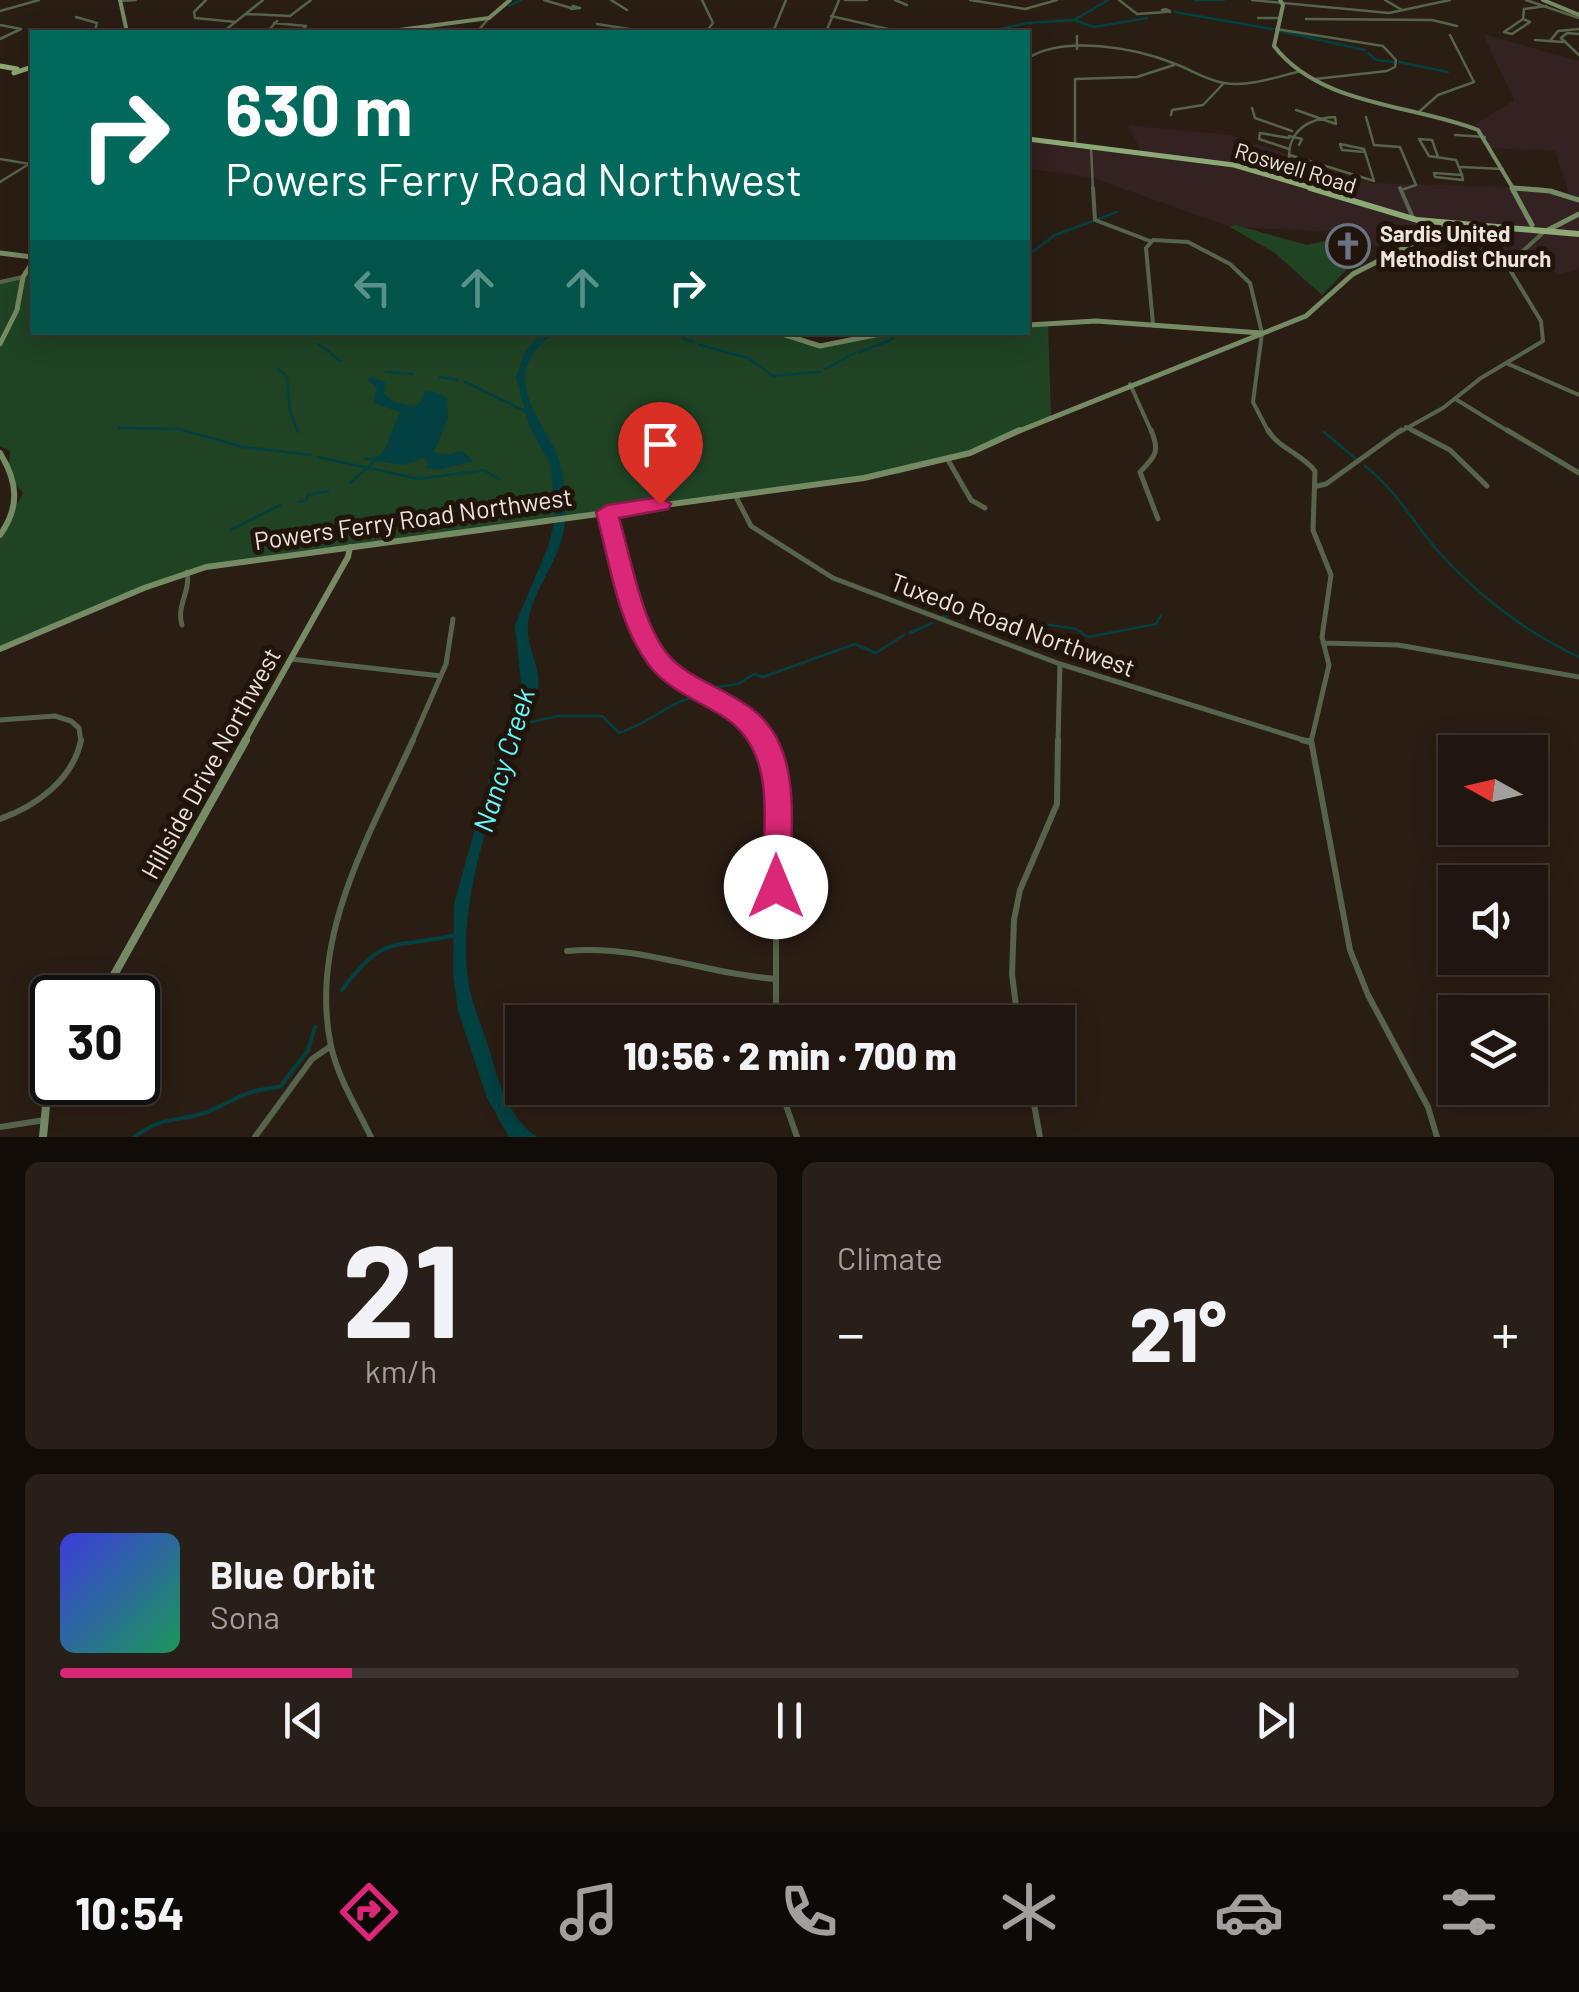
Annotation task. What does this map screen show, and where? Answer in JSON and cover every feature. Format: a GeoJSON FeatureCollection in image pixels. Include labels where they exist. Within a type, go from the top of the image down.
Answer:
{"type":"FeatureCollection","features":[{"type":"Feature","properties":{"kind":"main road"},"geometry":{"type":"LineString","coordinates":[[0,66],[15,68],[14,73],[30,68]]}},
{"type":"Feature","properties":{"kind":"main road","name":"Roswell Road"},"geometry":{"type":"LineString","coordinates":[[1030,139],[1216,162],[1414,220],[1579,234]]}},
{"type":"Feature","properties":{"kind":"street"},"geometry":{"type":"LineString","coordinates":[[0,10],[38,0]]}},
{"type":"Feature","properties":{"kind":"street"},"geometry":{"type":"LineString","coordinates":[[126,30],[120,1],[136,0]]}},
{"type":"Feature","properties":{"kind":"street"},"geometry":{"type":"LineString","coordinates":[[206,0],[194,12],[195,18],[236,22]]}},
{"type":"Feature","properties":{"kind":"street"},"geometry":{"type":"LineString","coordinates":[[226,30],[263,0]]}},
{"type":"Feature","properties":{"kind":"street"},"geometry":{"type":"LineString","coordinates":[[246,14],[294,15],[311,0]]}},
{"type":"Feature","properties":{"kind":"street"},"geometry":{"type":"LineString","coordinates":[[544,0],[571,8],[578,6],[566,0]]}},
{"type":"Feature","properties":{"kind":"street"},"geometry":{"type":"LineString","coordinates":[[611,0],[627,10]]}},
{"type":"Feature","properties":{"kind":"street"},"geometry":{"type":"LineString","coordinates":[[702,0],[713,23],[708,30]]}},
{"type":"Feature","properties":{"kind":"street"},"geometry":{"type":"LineString","coordinates":[[774,30],[786,0]]}},
{"type":"Feature","properties":{"kind":"street"},"geometry":{"type":"LineString","coordinates":[[827,30],[842,0],[866,0]]}},
{"type":"Feature","properties":{"kind":"street"},"geometry":{"type":"LineString","coordinates":[[895,0],[907,5]]}},
{"type":"Feature","properties":{"kind":"street"},"geometry":{"type":"LineString","coordinates":[[970,0],[1015,10],[1044,9],[1057,0]]}},
{"type":"Feature","properties":{"kind":"street"},"geometry":{"type":"LineString","coordinates":[[1015,10],[1016,0]]}},
{"type":"Feature","properties":{"kind":"street"},"geometry":{"type":"LineString","coordinates":[[1119,0],[1136,14],[1166,12]]}},
{"type":"Feature","properties":{"kind":"street"},"geometry":{"type":"LineString","coordinates":[[1252,0],[1405,11],[1450,0]]}},
{"type":"Feature","properties":{"kind":"street"},"geometry":{"type":"LineString","coordinates":[[1385,0],[1405,11]]}},
{"type":"Feature","properties":{"kind":"street"},"geometry":{"type":"LineString","coordinates":[[1526,0],[1579,15]]}},
{"type":"Feature","properties":{"kind":"street"},"geometry":{"type":"LineString","coordinates":[[1552,0],[1579,15]]}},
{"type":"Feature","properties":{"kind":"street"},"geometry":{"type":"LineString","coordinates":[[479,30],[509,1]]}},
{"type":"Feature","properties":{"kind":"street"},"geometry":{"type":"LineString","coordinates":[[1282,3],[1276,51],[1301,71],[1359,96],[1466,124],[1485,137],[1531,232],[1510,270],[1541,322],[1543,341],[1406,427],[1336,478],[1317,486]]}},
{"type":"Feature","properties":{"kind":"street"},"geometry":{"type":"LineString","coordinates":[[1523,19],[1524,9],[1543,3]]}},
{"type":"Feature","properties":{"kind":"street"},"geometry":{"type":"LineString","coordinates":[[1356,10],[1360,20]]}},
{"type":"Feature","properties":{"kind":"street"},"geometry":{"type":"LineString","coordinates":[[432,29],[491,15]]}},
{"type":"Feature","properties":{"kind":"street"},"geometry":{"type":"LineString","coordinates":[[268,30],[282,16]]}},
{"type":"Feature","properties":{"kind":"street"},"geometry":{"type":"LineString","coordinates":[[831,16],[892,30]]}},
{"type":"Feature","properties":{"kind":"street"},"geometry":{"type":"LineString","coordinates":[[76,17],[97,23],[94,30]]}},
{"type":"Feature","properties":{"kind":"street"},"geometry":{"type":"LineString","coordinates":[[1438,21],[1444,17]]}},
{"type":"Feature","properties":{"kind":"street"},"geometry":{"type":"LineString","coordinates":[[1258,18],[1279,18]]}},
{"type":"Feature","properties":{"kind":"street"},"geometry":{"type":"LineString","coordinates":[[1306,18],[1438,21],[1457,26]]}},
{"type":"Feature","properties":{"kind":"street"},"geometry":{"type":"LineString","coordinates":[[274,23],[306,26],[302,30]]}},
{"type":"Feature","properties":{"kind":"street"},"geometry":{"type":"LineString","coordinates":[[598,24],[636,30]]}},
{"type":"Feature","properties":{"kind":"street"},"geometry":{"type":"LineString","coordinates":[[0,39],[21,28],[1,28]]}},
{"type":"Feature","properties":{"kind":"street"},"geometry":{"type":"LineString","coordinates":[[1276,29],[1383,46],[1391,50],[1397,63],[1383,72],[1315,78]]}},
{"type":"Feature","properties":{"kind":"street"},"geometry":{"type":"LineString","coordinates":[[1555,34],[1579,31]]}},
{"type":"Feature","properties":{"kind":"street"},"geometry":{"type":"LineString","coordinates":[[1550,41],[1555,34],[1579,31]]}},
{"type":"Feature","properties":{"kind":"street"},"geometry":{"type":"LineString","coordinates":[[1420,111],[1438,96],[1474,82],[1450,35]]}},
{"type":"Feature","properties":{"kind":"street"},"geometry":{"type":"LineString","coordinates":[[1562,35],[1563,42]]}},
{"type":"Feature","properties":{"kind":"street"},"geometry":{"type":"LineString","coordinates":[[1077,36],[1078,49]]}},
{"type":"Feature","properties":{"kind":"street"},"geometry":{"type":"LineString","coordinates":[[1535,40],[1563,42],[1579,55]]}},
{"type":"Feature","properties":{"kind":"street"},"geometry":{"type":"LineString","coordinates":[[1030,57],[1042,49],[1141,54],[1224,83],[1243,84],[1301,71]]}},
{"type":"Feature","properties":{"kind":"street"},"geometry":{"type":"LineString","coordinates":[[1074,144],[1075,79],[1136,78],[1176,64]]}},
{"type":"Feature","properties":{"kind":"street"},"geometry":{"type":"LineString","coordinates":[[1184,112],[1210,103],[1224,83]]}},
{"type":"Feature","properties":{"kind":"street"},"geometry":{"type":"LineString","coordinates":[[1252,108],[1255,118],[1268,120],[1302,139],[1300,145]]}},
{"type":"Feature","properties":{"kind":"street"},"geometry":{"type":"LineString","coordinates":[[1296,110],[1313,118],[1290,135],[1260,134],[1259,139],[1374,182],[1365,152]]}},
{"type":"Feature","properties":{"kind":"street"},"geometry":{"type":"LineString","coordinates":[[1366,117],[1374,145],[1400,147],[1416,186],[1400,188],[1414,220]]}},
{"type":"Feature","properties":{"kind":"street"},"geometry":{"type":"LineString","coordinates":[[1290,135],[1290,181]]}},
{"type":"Feature","properties":{"kind":"street"},"geometry":{"type":"LineString","coordinates":[[1455,135],[1485,137]]}},
{"type":"Feature","properties":{"kind":"street"},"geometry":{"type":"LineString","coordinates":[[1091,146],[1096,220],[1150,241],[1183,240],[1238,270],[1253,287],[1262,333],[1253,402],[1273,439],[1311,465],[1317,486],[1313,530],[1331,575],[1323,642],[1329,665],[1310,742],[1350,950],[1368,995],[1428,1107],[1437,1137]]}},
{"type":"Feature","properties":{"kind":"street"},"geometry":{"type":"LineString","coordinates":[[1438,157],[1453,158],[1460,167],[1463,180],[1436,177],[1434,173],[1462,176]]}},
{"type":"Feature","properties":{"kind":"street"},"geometry":{"type":"LineString","coordinates":[[0,159],[30,164]]}},
{"type":"Feature","properties":{"kind":"street"},"geometry":{"type":"LineString","coordinates":[[0,182],[30,165]]}},
{"type":"Feature","properties":{"kind":"street"},"geometry":{"type":"LineString","coordinates":[[1460,167],[1503,170]]}},
{"type":"Feature","properties":{"kind":"street"},"geometry":{"type":"LineString","coordinates":[[1512,188],[1550,191],[1579,200]]}},
{"type":"Feature","properties":{"kind":"street"},"geometry":{"type":"LineString","coordinates":[[1544,232],[1579,214]]}},
{"type":"Feature","properties":{"kind":"street","name":"Powers Ferry Road Northwest"},"geometry":{"type":"LineString","coordinates":[[0,649],[187,572],[864,478],[948,460],[1306,316],[1353,274],[1443,228],[1444,224]]}},
{"type":"Feature","properties":{"kind":"street"},"geometry":{"type":"LineString","coordinates":[[1150,241],[1146,248],[1153,324]]}},
{"type":"Feature","properties":{"kind":"street"},"geometry":{"type":"LineString","coordinates":[[0,254],[30,260]]}},
{"type":"Feature","properties":{"kind":"street"},"geometry":{"type":"LineString","coordinates":[[0,344],[17,310],[23,277],[30,264]]}},
{"type":"Feature","properties":{"kind":"street"},"geometry":{"type":"LineString","coordinates":[[0,282],[23,277]]}},
{"type":"Feature","properties":{"kind":"street"},"geometry":{"type":"LineString","coordinates":[[1030,325],[1083,321],[1262,333]]}},
{"type":"Feature","properties":{"kind":"street"},"geometry":{"type":"LineString","coordinates":[[782,335],[799,344],[825,348],[878,335]]}},
{"type":"Feature","properties":{"kind":"street"},"geometry":{"type":"LineString","coordinates":[[1506,363],[1579,395]]}},
{"type":"Feature","properties":{"kind":"street"},"geometry":{"type":"LineString","coordinates":[[1130,384],[1158,446],[1156,456],[1140,472],[1158,519]]}},
{"type":"Feature","properties":{"kind":"street"},"geometry":{"type":"LineString","coordinates":[[1456,399],[1579,473]]}},
{"type":"Feature","properties":{"kind":"street"},"geometry":{"type":"LineString","coordinates":[[1406,427],[1450,450],[1487,486]]}},
{"type":"Feature","properties":{"kind":"street"},"geometry":{"type":"LineString","coordinates":[[0,453],[18,495],[14,514],[0,535]]}},
{"type":"Feature","properties":{"kind":"street"},"geometry":{"type":"LineString","coordinates":[[948,460],[971,500],[985,508]]}},
{"type":"Feature","properties":{"kind":"street","name":"Tuxedo Road Northwest"},"geometry":{"type":"LineString","coordinates":[[734,494],[752,526],[818,571],[951,626],[1060,664],[1310,742]]}},
{"type":"Feature","properties":{"kind":"street"},"geometry":{"type":"LineString","coordinates":[[607,512],[652,652],[679,680],[748,720],[771,750],[776,776],[776,1005]]}},
{"type":"Feature","properties":{"kind":"street","name":"Hillside Drive Northwest"},"geometry":{"type":"LineString","coordinates":[[114,975],[350,547]]}},
{"type":"Feature","properties":{"kind":"street"},"geometry":{"type":"LineString","coordinates":[[182,625],[178,615],[190,585],[187,572]]}},
{"type":"Feature","properties":{"kind":"street"},"geometry":{"type":"LineString","coordinates":[[370,1137],[331,1046],[328,963],[338,913],[451,649],[452,619]]}},
{"type":"Feature","properties":{"kind":"street"},"geometry":{"type":"LineString","coordinates":[[1323,642],[1404,646],[1579,677]]}},
{"type":"Feature","properties":{"kind":"street"},"geometry":{"type":"LineString","coordinates":[[291,659],[441,676]]}},
{"type":"Feature","properties":{"kind":"street"},"geometry":{"type":"LineString","coordinates":[[1016,1005],[1016,909],[1020,888],[1051,826],[1057,804],[1060,664]]}},
{"type":"Feature","properties":{"kind":"street"},"geometry":{"type":"LineString","coordinates":[[0,720],[63,718],[72,721],[82,735],[77,754],[50,791],[30,806],[0,819]]}},
{"type":"Feature","properties":{"kind":"street"},"geometry":{"type":"LineString","coordinates":[[567,950],[618,948],[752,978],[776,979]]}},
{"type":"Feature","properties":{"kind":"street"},"geometry":{"type":"LineString","coordinates":[[256,1137],[312,1060],[331,1046]]}},
{"type":"Feature","properties":{"kind":"street"},"geometry":{"type":"LineString","coordinates":[[44,1137],[49,1105]]}},
{"type":"Feature","properties":{"kind":"street"},"geometry":{"type":"LineString","coordinates":[[786,1105],[796,1137]]}},
{"type":"Feature","properties":{"kind":"street"},"geometry":{"type":"LineString","coordinates":[[1033,1105],[1040,1137]]}},
{"type":"Feature","properties":{"kind":"street"},"geometry":{"type":"LineString","coordinates":[[0,1126],[45,1120]]}},
{"type":"Feature","properties":{"kind":"shaded area"},"geometry":{"type":"Polygon","coordinates":[[[1483,34],[1579,61],[1579,269],[1561,274],[1471,244],[1443,229],[1391,252],[1337,232],[1230,227],[1093,178],[1030,169],[1030,140],[1141,151],[1128,125],[1231,135],[1371,183],[1516,187],[1569,194],[1555,151],[1488,148],[1484,133],[1472,126],[1514,100],[1483,34]]]}},
{"type":"Feature","properties":{"kind":"green space"},"geometry":{"type":"Polygon","coordinates":[[[1235,225],[1307,245],[1330,240],[1352,264],[1322,295],[1275,253],[1230,227],[1235,225]]]}},
{"type":"Feature","properties":{"kind":"green space"},"geometry":{"type":"Polygon","coordinates":[[[30,263],[30,335],[781,335],[826,347],[874,335],[1030,335],[1030,326],[1048,323],[1051,418],[953,459],[899,474],[760,489],[226,563],[135,590],[0,650],[0,539],[23,493],[8,475],[10,451],[0,446],[0,283],[22,277],[30,263]]]}},
{"type":"Feature","properties":{"kind":"water","name":"Nancy Creek"},"geometry":{"type":"Polygon","coordinates":[[[541,335],[553,335],[531,357],[525,376],[530,402],[560,463],[564,528],[530,612],[528,632],[538,690],[487,828],[466,938],[470,992],[505,1105],[510,1105],[537,1137],[509,1137],[487,1098],[458,1011],[453,973],[454,904],[493,764],[522,694],[515,625],[548,547],[555,520],[551,465],[530,428],[516,378],[525,351],[541,335]]]}},
{"type":"Feature","properties":{"kind":"water"},"geometry":{"type":"Polygon","coordinates":[[[367,379],[385,382],[384,394],[394,402],[414,406],[420,403],[424,392],[433,391],[447,398],[448,419],[434,452],[445,455],[462,451],[473,461],[439,470],[427,468],[428,461],[423,458],[405,465],[362,459],[379,456],[385,449],[400,412],[374,403],[377,387],[367,379]]]}},
{"type":"Feature","properties":{"kind":"waterway"},"geometry":{"type":"LineString","coordinates":[[509,6],[521,0]]}},
{"type":"Feature","properties":{"kind":"waterway"},"geometry":{"type":"LineString","coordinates":[[1076,19],[1108,0]]}},
{"type":"Feature","properties":{"kind":"waterway"},"geometry":{"type":"LineString","coordinates":[[1195,0],[1224,0]]}},
{"type":"Feature","properties":{"kind":"waterway"},"geometry":{"type":"LineString","coordinates":[[1175,12],[1272,29]]}},
{"type":"Feature","properties":{"kind":"waterway"},"geometry":{"type":"LineString","coordinates":[[996,30],[1074,20],[1094,27],[1147,18]]}},
{"type":"Feature","properties":{"kind":"waterway"},"geometry":{"type":"LineString","coordinates":[[1280,31],[1365,50]]}},
{"type":"Feature","properties":{"kind":"waterway"},"geometry":{"type":"LineString","coordinates":[[1368,53],[1376,60],[1394,62]]}},
{"type":"Feature","properties":{"kind":"waterway"},"geometry":{"type":"LineString","coordinates":[[1399,62],[1448,72]]}},
{"type":"Feature","properties":{"kind":"waterway"},"geometry":{"type":"LineString","coordinates":[[1098,219],[1117,212]]}},
{"type":"Feature","properties":{"kind":"waterway"},"geometry":{"type":"LineString","coordinates":[[1030,254],[1055,235],[1093,221]]}},
{"type":"Feature","properties":{"kind":"waterway"},"geometry":{"type":"LineString","coordinates":[[682,335],[684,340],[693,341]]}},
{"type":"Feature","properties":{"kind":"waterway"},"geometry":{"type":"LineString","coordinates":[[859,352],[891,340],[894,335]]}},
{"type":"Feature","properties":{"kind":"waterway"},"geometry":{"type":"LineString","coordinates":[[319,344],[340,361]]}},
{"type":"Feature","properties":{"kind":"waterway"},"geometry":{"type":"LineString","coordinates":[[700,345],[748,358],[773,376],[820,372]]}},
{"type":"Feature","properties":{"kind":"waterway"},"geometry":{"type":"LineString","coordinates":[[825,369],[855,353]]}},
{"type":"Feature","properties":{"kind":"waterway"},"geometry":{"type":"LineString","coordinates":[[278,369],[287,377],[290,412],[298,432]]}},
{"type":"Feature","properties":{"kind":"waterway"},"geometry":{"type":"LineString","coordinates":[[386,372],[413,374]]}},
{"type":"Feature","properties":{"kind":"waterway"},"geometry":{"type":"LineString","coordinates":[[440,377],[457,380]]}},
{"type":"Feature","properties":{"kind":"waterway"},"geometry":{"type":"LineString","coordinates":[[465,382],[525,411]]}},
{"type":"Feature","properties":{"kind":"waterway"},"geometry":{"type":"LineString","coordinates":[[119,428],[179,429],[243,447],[311,455]]}},
{"type":"Feature","properties":{"kind":"waterway"},"geometry":{"type":"LineString","coordinates":[[1324,432],[1356,459]]}},
{"type":"Feature","properties":{"kind":"waterway"},"geometry":{"type":"LineString","coordinates":[[318,457],[367,468]]}},
{"type":"Feature","properties":{"kind":"waterway"},"geometry":{"type":"LineString","coordinates":[[367,468],[375,461]]}},
{"type":"Feature","properties":{"kind":"waterway"},"geometry":{"type":"LineString","coordinates":[[1365,466],[1467,581],[1521,624],[1579,657]]}},
{"type":"Feature","properties":{"kind":"waterway"},"geometry":{"type":"LineString","coordinates":[[350,483],[367,468]]}},
{"type":"Feature","properties":{"kind":"waterway"},"geometry":{"type":"LineString","coordinates":[[367,468],[419,479],[484,470],[499,479]]}},
{"type":"Feature","properties":{"kind":"waterway"},"geometry":{"type":"LineString","coordinates":[[298,502],[306,501],[308,495],[328,491]]}},
{"type":"Feature","properties":{"kind":"waterway"},"geometry":{"type":"LineString","coordinates":[[231,530],[280,505]]}},
{"type":"Feature","properties":{"kind":"waterway"},"geometry":{"type":"LineString","coordinates":[[941,618],[967,607],[976,613],[1076,629],[1088,637],[1156,624],[1161,615]]}},
{"type":"Feature","properties":{"kind":"waterway"},"geometry":{"type":"LineString","coordinates":[[910,633],[932,623]]}},
{"type":"Feature","properties":{"kind":"waterway"},"geometry":{"type":"LineString","coordinates":[[702,689],[738,684],[754,674],[763,677],[855,644],[876,653],[904,635]]}},
{"type":"Feature","properties":{"kind":"waterway","name":"Nancy Creek"},"geometry":{"type":"LineString","coordinates":[[522,724],[558,716],[602,716],[619,733],[697,696]]}},
{"type":"Feature","properties":{"kind":"waterway"},"geometry":{"type":"LineString","coordinates":[[342,990],[380,951],[455,935]]}},
{"type":"Feature","properties":{"kind":"waterway"},"geometry":{"type":"LineString","coordinates":[[134,1137],[162,1122],[207,1112],[248,1093],[280,1087],[308,1050],[315,1027]]}},
{"type":"Feature","properties":{"kind":"place","name":"Sardis United Methodist Church"},"geometry":{"type":"Point","coordinates":[1348,246]}},
{"type":"Feature","properties":{"kind":"route"},"geometry":{"type":"LineString","coordinates":[[660,504],[607,512],[638,619],[646,641],[664,667],[748,720],[771,750],[776,776],[776,887]]}}]}
